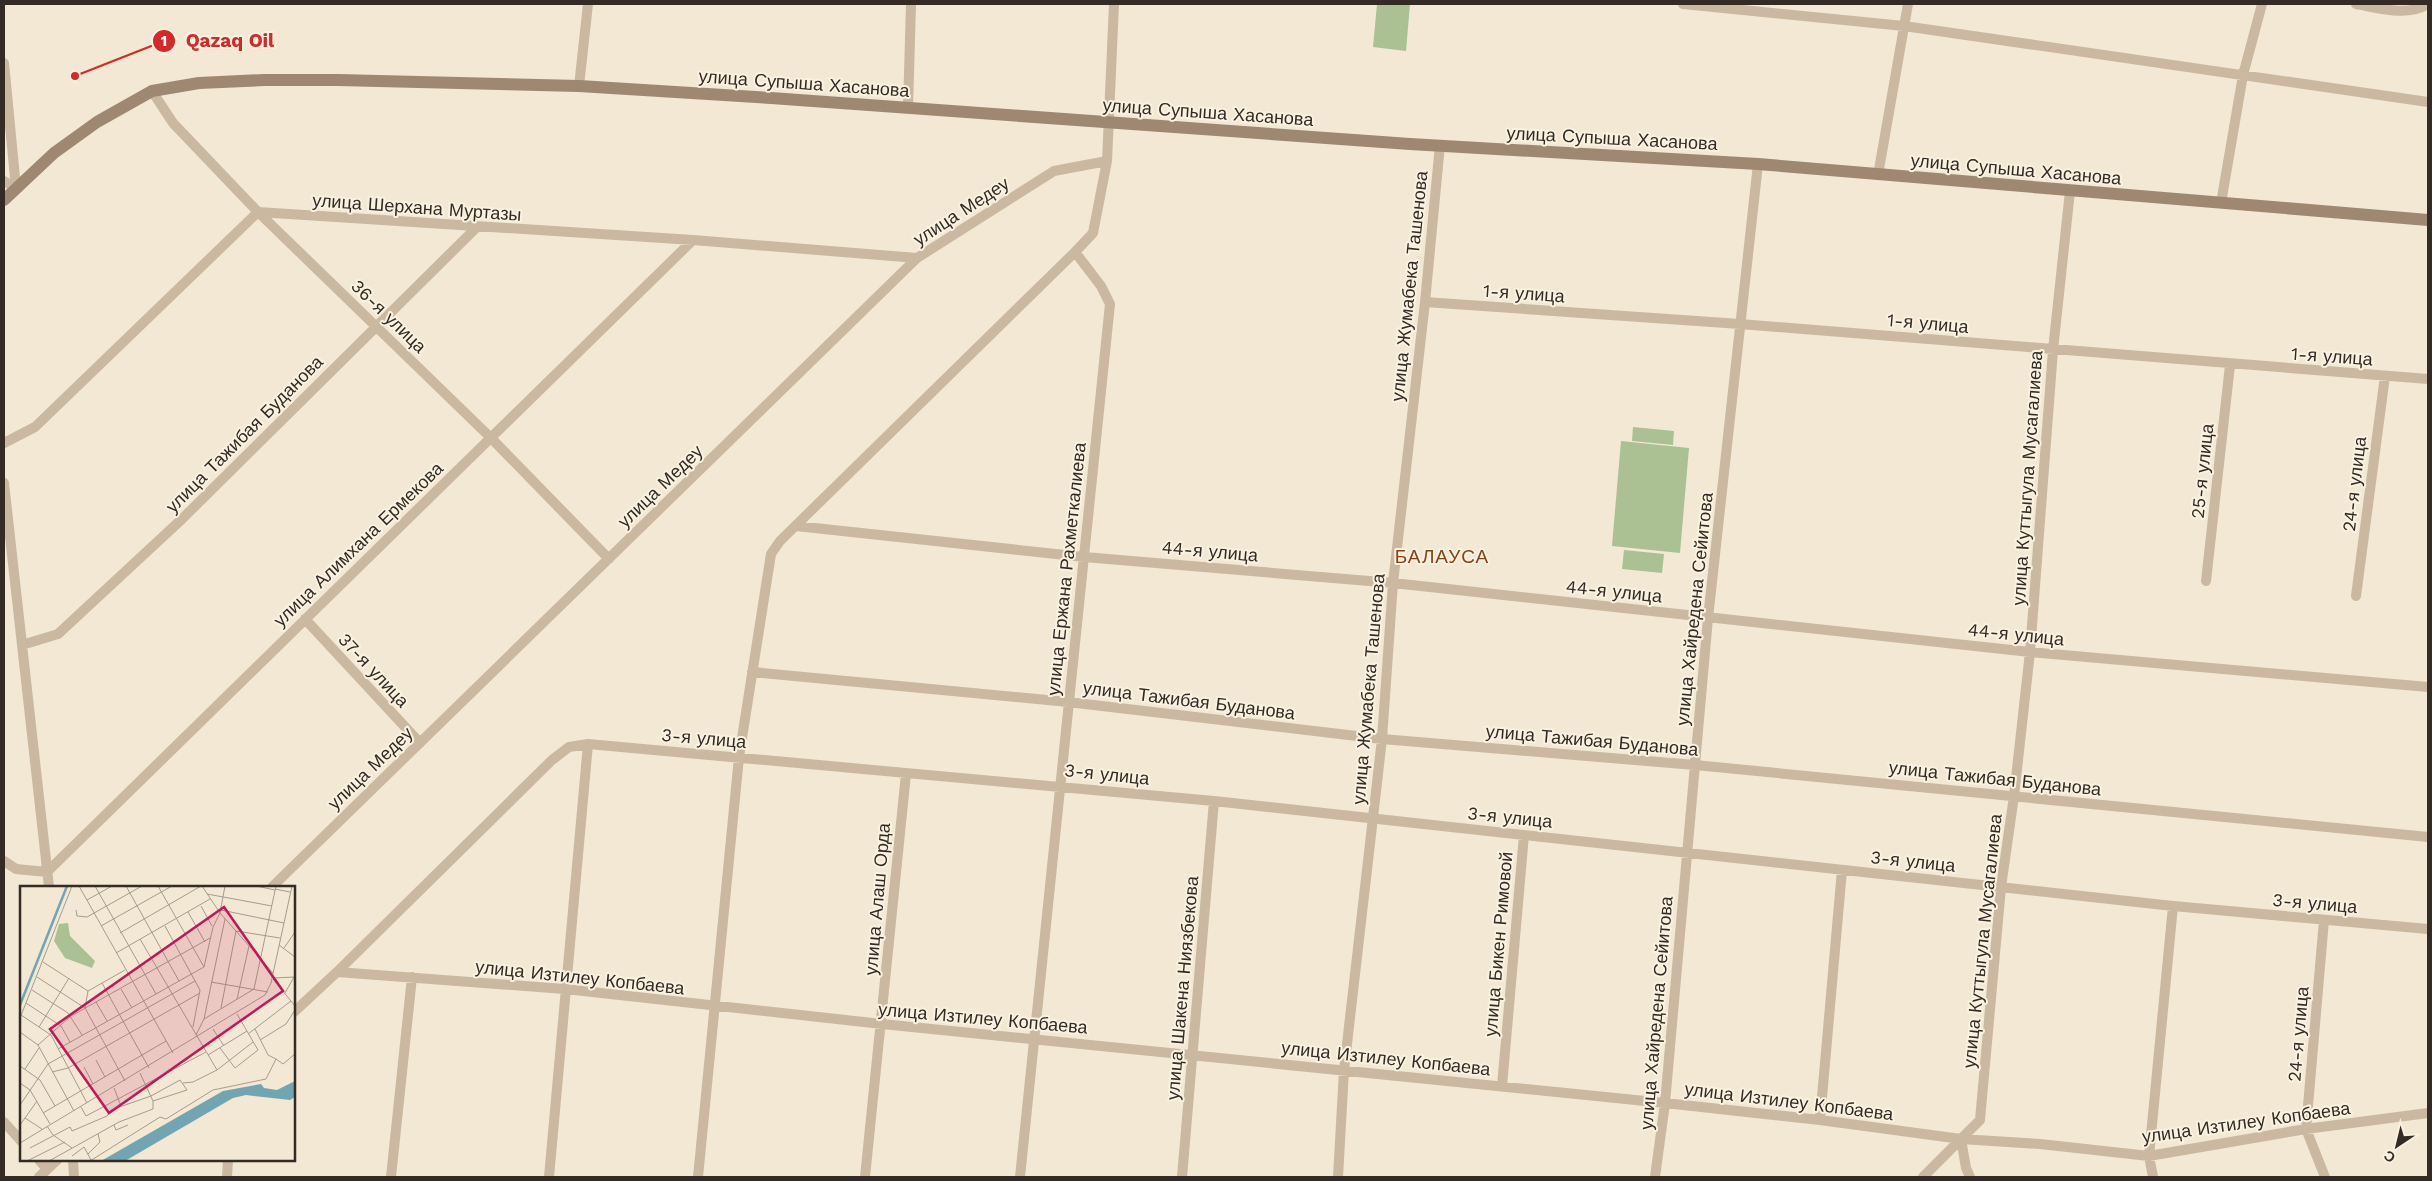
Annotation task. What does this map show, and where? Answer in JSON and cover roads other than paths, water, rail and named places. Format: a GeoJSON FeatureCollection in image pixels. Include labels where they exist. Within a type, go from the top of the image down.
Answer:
{"type":"FeatureCollection","features":[{"type":"Feature","properties":{"kind":"street"},"geometry":{"type":"LineString","coordinates":[[579,86],[588,4]]}},
{"type":"Feature","properties":{"kind":"street"},"geometry":{"type":"LineString","coordinates":[[908,108],[911,4]]}},
{"type":"Feature","properties":{"kind":"street"},"geometry":{"type":"LineString","coordinates":[[698,1177],[739,757],[771,554],[780,541],[1093,233],[1107,161],[1114,4]]}},
{"type":"Feature","properties":{"kind":"street"},"geometry":{"type":"LineString","coordinates":[[1682,4],[1904,26],[2428,102]]}},
{"type":"Feature","properties":{"kind":"street"},"geometry":{"type":"LineString","coordinates":[[1878,175],[1908,4]]}},
{"type":"Feature","properties":{"kind":"street"},"geometry":{"type":"LineString","coordinates":[[2221,203],[2243,76],[2262,4]]}},
{"type":"Feature","properties":{"kind":"street"},"geometry":{"type":"LineString","coordinates":[[2356,4],[2393,11],[2422,8],[2428,4]]}},
{"type":"Feature","properties":{"kind":"street"},"geometry":{"type":"LineString","coordinates":[[4,63],[16,188]]}},
{"type":"Feature","properties":{"kind":"street","name":"улица Супыша Хасанова"},"geometry":{"type":"LineString","coordinates":[[4,200],[54,153],[97,122],[152,91],[199,83],[264,80],[579,86],[1440,145],[1758,164],[2428,220]]}},
{"type":"Feature","properties":{"kind":"street","name":"36-я улица"},"geometry":{"type":"LineString","coordinates":[[152,91],[173,124],[258,212],[490,437],[609,558]]}},
{"type":"Feature","properties":{"kind":"street","name":"улица Жумабека Ташенова"},"geometry":{"type":"LineString","coordinates":[[1338,1177],[1344,1070],[1382,738],[1393,583],[1425,302],[1440,145]]}},
{"type":"Feature","properties":{"kind":"street","name":"улица Медеу"},"geometry":{"type":"LineString","coordinates":[[273,886],[917,258],[1054,171],[1107,161]]}},
{"type":"Feature","properties":{"kind":"street","name":"улица Хайредена Сейитова"},"geometry":{"type":"LineString","coordinates":[[1655,1177],[1664,1103],[1708,618],[1758,164]]}},
{"type":"Feature","properties":{"kind":"street"},"geometry":{"type":"LineString","coordinates":[[4,181],[16,188]]}},
{"type":"Feature","properties":{"kind":"street","name":"улица Куттыгула Мусагалиева"},"geometry":{"type":"LineString","coordinates":[[1924,1177],[1980,1120],[2001,888],[2014,796],[2030,652],[2053,350],[2070,191]]}},
{"type":"Feature","properties":{"kind":"street"},"geometry":{"type":"LineString","coordinates":[[4,443],[35,427],[258,212]]}},
{"type":"Feature","properties":{"kind":"street","name":"улица Шерхана Муртазы"},"geometry":{"type":"LineString","coordinates":[[258,212],[693,240],[917,258]]}},
{"type":"Feature","properties":{"kind":"street","name":"улица Тажибая Буданова"},"geometry":{"type":"LineString","coordinates":[[22,645],[58,634],[182,519],[477,227]]}},
{"type":"Feature","properties":{"kind":"street","name":"улица Алимхана Ермекова"},"geometry":{"type":"LineString","coordinates":[[47,872],[693,240]]}},
{"type":"Feature","properties":{"kind":"street","name":"улица Ержана Рахметкалиева"},"geometry":{"type":"LineString","coordinates":[[1020,1177],[1110,304],[1101,286],[1075,252]]}},
{"type":"Feature","properties":{"kind":"street","name":"1-я улица"},"geometry":{"type":"LineString","coordinates":[[1425,302],[1740,324],[2230,365],[2428,379]]}},
{"type":"Feature","properties":{"kind":"street","name":"25-я улица"},"geometry":{"type":"LineString","coordinates":[[2206,581],[2230,365]]}},
{"type":"Feature","properties":{"kind":"street","name":"24-я улица"},"geometry":{"type":"LineString","coordinates":[[2356,596],[2384,376]]}},
{"type":"Feature","properties":{"kind":"street"},"geometry":{"type":"LineString","coordinates":[[4,483],[49,886]]}},
{"type":"Feature","properties":{"kind":"street","name":"44-я улица"},"geometry":{"type":"LineString","coordinates":[[796,526],[1084,557],[1393,583],[2030,652],[2428,687]]}},
{"type":"Feature","properties":{"kind":"street","name":"37-я улица"},"geometry":{"type":"LineString","coordinates":[[305,619],[420,743]]}},
{"type":"Feature","properties":{"kind":"street","name":"улица Тажибая Буданова"},"geometry":{"type":"LineString","coordinates":[[752,672],[1068,702],[1382,738],[1695,765],[2428,837]]}},
{"type":"Feature","properties":{"kind":"street"},"geometry":{"type":"LineString","coordinates":[[295,1011],[552,760],[569,747],[588,744],[549,1177]]}},
{"type":"Feature","properties":{"kind":"street","name":"3-я улица"},"geometry":{"type":"LineString","coordinates":[[588,744],[1214,801],[2001,888],[2428,929]]}},
{"type":"Feature","properties":{"kind":"street","name":"улица Алаш Орда"},"geometry":{"type":"LineString","coordinates":[[865,1177],[906,774]]}},
{"type":"Feature","properties":{"kind":"street","name":"улица Шакена Ниязбекова"},"geometry":{"type":"LineString","coordinates":[[1182,1177],[1214,801]]}},
{"type":"Feature","properties":{"kind":"street","name":"улица Бикен Римовой"},"geometry":{"type":"LineString","coordinates":[[1502,1086],[1524,835]]}},
{"type":"Feature","properties":{"kind":"street"},"geometry":{"type":"LineString","coordinates":[[4,861],[16,869],[47,872]]}},
{"type":"Feature","properties":{"kind":"street"},"geometry":{"type":"LineString","coordinates":[[1820,1120],[1842,870]]}},
{"type":"Feature","properties":{"kind":"street"},"geometry":{"type":"LineString","coordinates":[[2153,1177],[2149,1156],[2173,906]]}},
{"type":"Feature","properties":{"kind":"street","name":"24-я улица"},"geometry":{"type":"LineString","coordinates":[[2324,920],[2306,1130],[2326,1177]]}},
{"type":"Feature","properties":{"kind":"street","name":"улица Изтилеу Копбаева"},"geometry":{"type":"LineString","coordinates":[[337,972],[565,989],[714,1007],[1664,1103],[1820,1120],[1961,1139],[2040,1144],[2149,1156],[2306,1130],[2428,1113]]}},
{"type":"Feature","properties":{"kind":"street"},"geometry":{"type":"LineString","coordinates":[[391,1177],[412,977]]}},
{"type":"Feature","properties":{"kind":"street"},"geometry":{"type":"LineString","coordinates":[[4,1122],[20,1140]]}},
{"type":"Feature","properties":{"kind":"street"},"geometry":{"type":"LineString","coordinates":[[1961,1139],[1970,1177]]}},
{"type":"Feature","properties":{"kind":"street"},"geometry":{"type":"LineString","coordinates":[[40,1161],[47,1168]]}},
{"type":"Feature","properties":{"kind":"street"},"geometry":{"type":"LineString","coordinates":[[39,1177],[56,1161]]}},
{"type":"Feature","properties":{"kind":"street"},"geometry":{"type":"LineString","coordinates":[[74,1161],[74,1177]]}},
{"type":"Feature","properties":{"kind":"street"},"geometry":{"type":"LineString","coordinates":[[226,1177],[228,1161]]}},
{"type":"Feature","properties":{"kind":"place","name":"Qazaq Oil"},"geometry":{"type":"Point","coordinates":[75,76]}},
{"type":"Feature","properties":{"kind":"district","name":"БАЛАУСА"},"geometry":{"type":"Point","coordinates":[1442,556]}}]}
